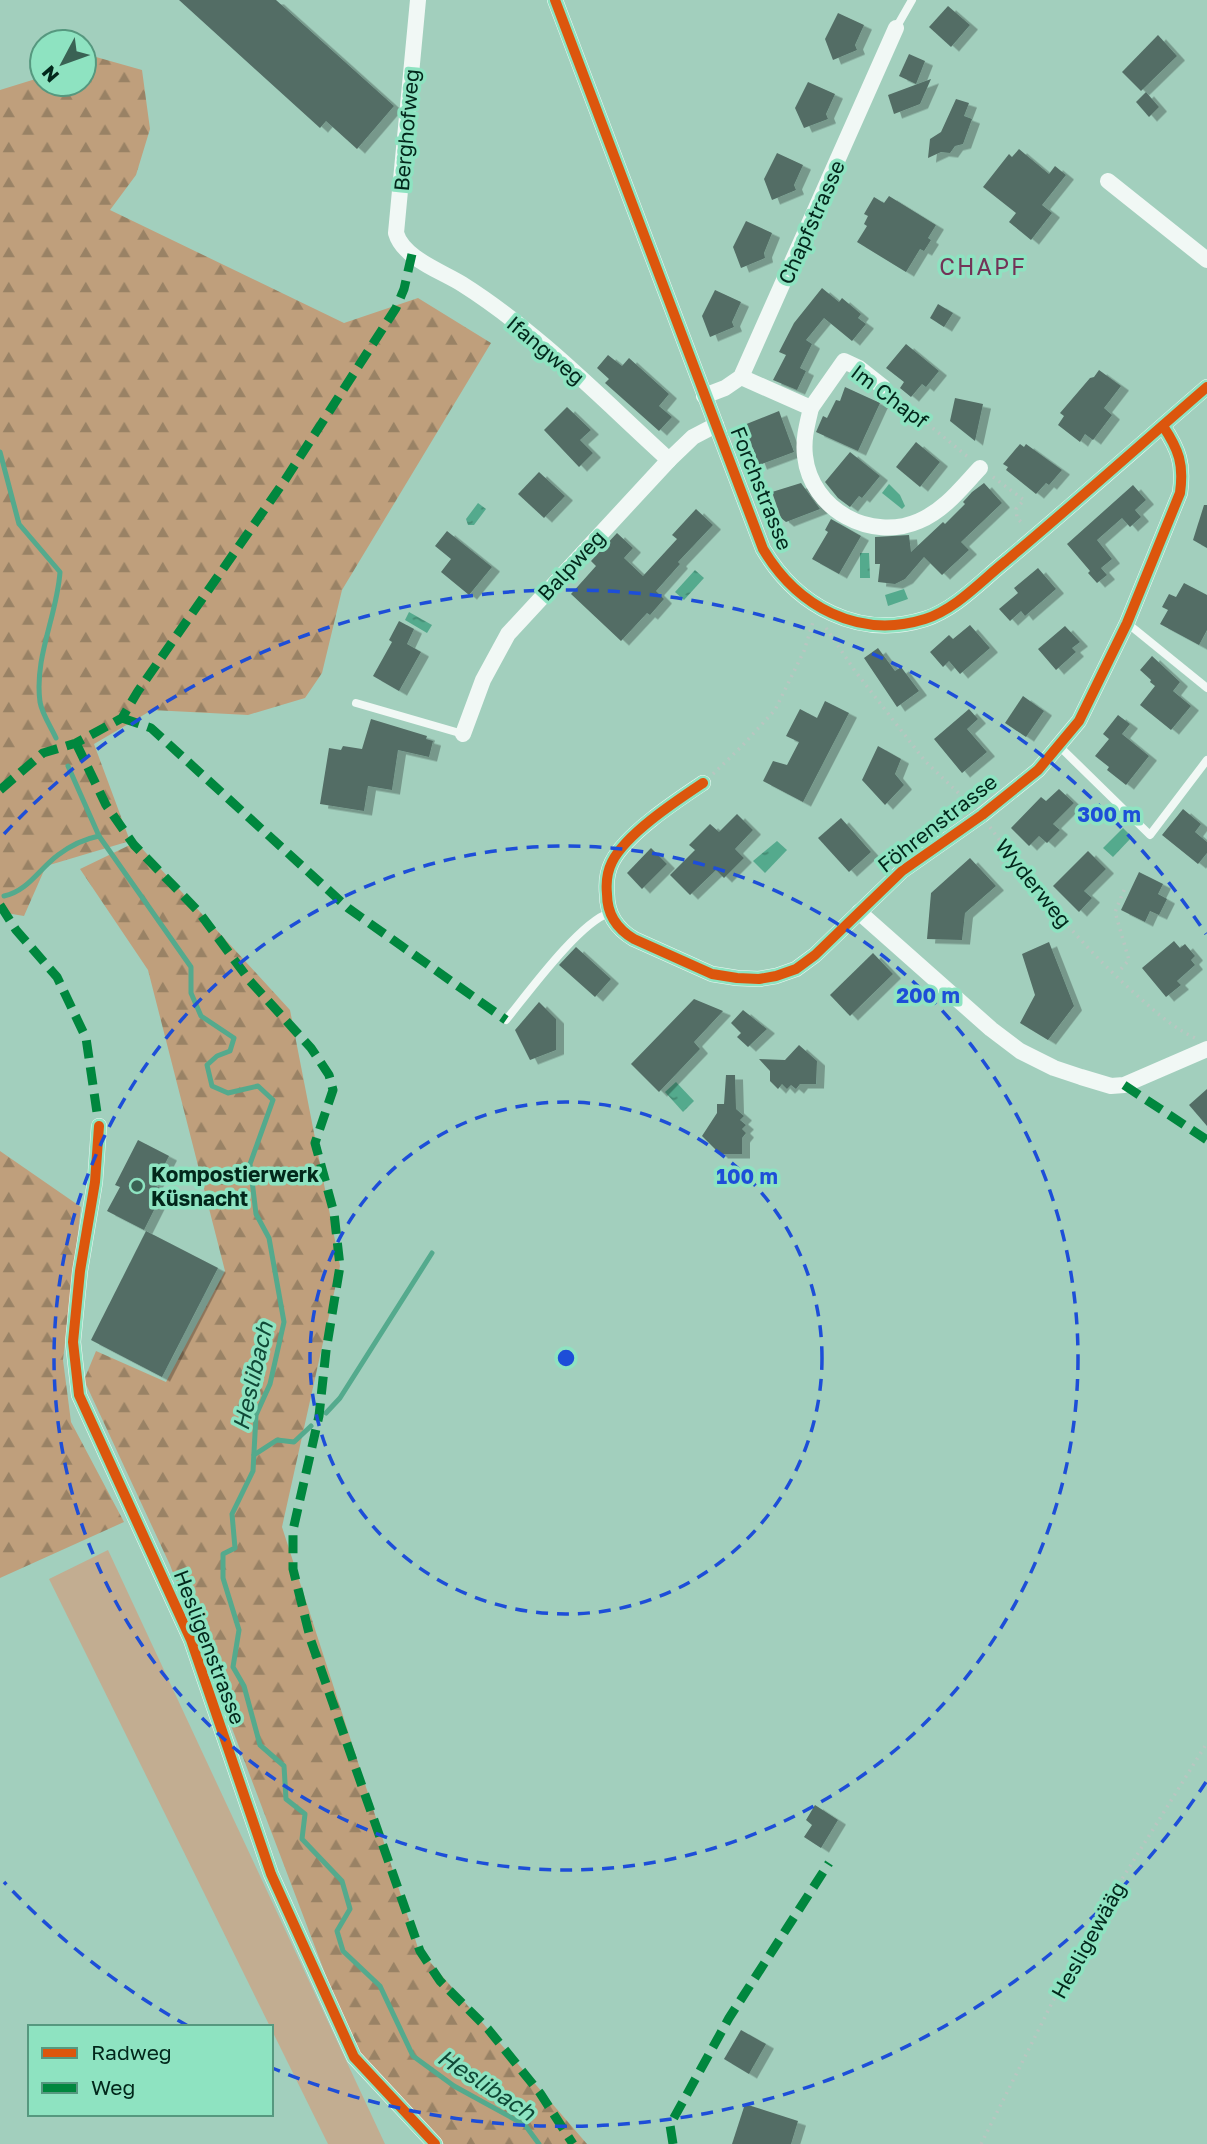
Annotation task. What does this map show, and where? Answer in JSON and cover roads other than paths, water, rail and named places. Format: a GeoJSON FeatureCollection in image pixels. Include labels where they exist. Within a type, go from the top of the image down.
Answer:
{"type":"FeatureCollection","features":[{"type":"Feature","properties":{"kind":"street","name":"Berghofweg"},"geometry":{"type":"LineString","coordinates":[[412,254],[398,242],[396,233],[418,0]]}},
{"type":"Feature","properties":{"kind":"street","name":"Forchstrasse"},"geometry":{"type":"LineString","coordinates":[[555,0],[763,549],[779,573],[807,600],[839,616],[876,625],[896,625],[926,618],[949,608],[1207,387]]}},
{"type":"Feature","properties":{"kind":"street","name":"Chapfstrasse"},"geometry":{"type":"LineString","coordinates":[[741,377],[896,28]]}},
{"type":"Feature","properties":{"kind":"street"},"geometry":{"type":"LineString","coordinates":[[1108,181],[1207,260]]}},
{"type":"Feature","properties":{"kind":"street","name":"Ifangweg"},"geometry":{"type":"LineString","coordinates":[[412,254],[464,285],[525,330],[669,460]]}},
{"type":"Feature","properties":{"kind":"street","name":"Im Chapf"},"geometry":{"type":"LineString","coordinates":[[883,387],[859,368],[844,361],[811,408],[804,433],[805,460],[815,487],[826,503],[854,522],[882,528],[916,523],[938,511],[980,468]]}},
{"type":"Feature","properties":{"kind":"street"},"geometry":{"type":"LineString","coordinates":[[704,396],[725,388],[741,377],[811,408]]}},
{"type":"Feature","properties":{"kind":"street","name":"Balpweg"},"geometry":{"type":"LineString","coordinates":[[463,734],[483,680],[508,634],[669,460],[693,437],[716,425]]}},
{"type":"Feature","properties":{"kind":"street","name":"Föhrenstrasse"},"geometry":{"type":"LineString","coordinates":[[610,914],[624,933],[712,974],[759,979],[796,969],[815,955],[902,872],[982,815],[1038,770],[1080,721],[1127,623],[1180,493],[1183,471],[1179,454],[1163,426]]}},
{"type":"Feature","properties":{"kind":"street"},"geometry":{"type":"LineString","coordinates":[[610,914],[607,886],[610,865],[616,856],[652,820],[703,783]]}},
{"type":"Feature","properties":{"kind":"street"},"geometry":{"type":"LineString","coordinates":[[859,912],[1006,1042],[1054,1068],[1111,1086],[1124,1086],[1203,1044]]}},
{"type":"Feature","properties":{"kind":"street","name":"Hesligenstrasse"},"geometry":{"type":"LineString","coordinates":[[99,1126],[95,1182],[80,1271],[73,1342],[79,1395],[191,1640],[271,1874],[354,2057],[435,2144]]}},
{"type":"Feature","properties":{"kind":"lane"},"geometry":{"type":"LineString","coordinates":[[896,28],[912,0]]}},
{"type":"Feature","properties":{"kind":"lane"},"geometry":{"type":"LineString","coordinates":[[1127,623],[1207,688]]}},
{"type":"Feature","properties":{"kind":"lane"},"geometry":{"type":"LineString","coordinates":[[356,704],[463,734]]}},
{"type":"Feature","properties":{"kind":"lane"},"geometry":{"type":"LineString","coordinates":[[1059,746],[1150,835],[1207,760]]}},
{"type":"Feature","properties":{"kind":"lane"},"geometry":{"type":"LineString","coordinates":[[506,1020],[580,933],[600,916],[610,914]]}},
{"type":"Feature","properties":{"kind":"water"},"geometry":{"type":"Polygon","coordinates":[[[889,484],[900,495],[905,506],[902,509],[882,493],[889,484]]]}},
{"type":"Feature","properties":{"kind":"water"},"geometry":{"type":"Polygon","coordinates":[[[478,503],[486,509],[474,525],[468,525],[466,519],[478,503]]]}},
{"type":"Feature","properties":{"kind":"water"},"geometry":{"type":"Polygon","coordinates":[[[860,553],[869,553],[870,578],[860,578],[860,553]]]}},
{"type":"Feature","properties":{"kind":"water"},"geometry":{"type":"Polygon","coordinates":[[[695,570],[704,578],[684,600],[675,592],[695,570]]]}},
{"type":"Feature","properties":{"kind":"water"},"geometry":{"type":"Polygon","coordinates":[[[904,589],[908,599],[888,606],[885,595],[904,589]]]}},
{"type":"Feature","properties":{"kind":"water"},"geometry":{"type":"Polygon","coordinates":[[[409,612],[432,625],[427,633],[405,620],[409,612]]]}},
{"type":"Feature","properties":{"kind":"water"},"geometry":{"type":"Polygon","coordinates":[[[1123,828],[1132,837],[1113,857],[1103,848],[1123,828]]]}},
{"type":"Feature","properties":{"kind":"water"},"geometry":{"type":"Polygon","coordinates":[[[777,841],[787,850],[765,873],[753,861],[777,841]]]}},
{"type":"Feature","properties":{"kind":"water"},"geometry":{"type":"Polygon","coordinates":[[[676,1082],[694,1101],[683,1112],[665,1092],[676,1082]]]}},
{"type":"Feature","properties":{"kind":"waterway","name":"Heslibach"},"geometry":{"type":"LineString","coordinates":[[0,452],[19,524],[60,572],[39,685],[41,707],[56,738]]}},
{"type":"Feature","properties":{"kind":"waterway","name":"Heslibach"},"geometry":{"type":"LineString","coordinates":[[68,766],[99,836],[191,967],[191,993],[201,1016],[234,1038],[230,1051],[217,1056],[207,1065],[212,1086],[228,1093],[258,1086],[273,1100],[250,1164],[256,1214],[269,1238],[284,1322],[270,1384],[256,1415],[253,1471],[232,1514],[235,1548],[223,1554],[223,1578],[239,1630],[233,1667],[244,1686],[260,1745],[284,1766],[286,1799],[305,1814],[302,1839],[342,1881],[350,1909],[337,1931],[343,1951],[380,1986],[413,2056],[454,2086],[525,2125],[539,2144]]}},
{"type":"Feature","properties":{"kind":"waterway"},"geometry":{"type":"LineString","coordinates":[[4,896],[27,885],[67,849],[99,836]]}},
{"type":"Feature","properties":{"kind":"waterway"},"geometry":{"type":"LineString","coordinates":[[326,1413],[340,1398],[432,1253]]}},
{"type":"Feature","properties":{"kind":"waterway"},"geometry":{"type":"LineString","coordinates":[[254,1455],[277,1440],[294,1442],[311,1426]]}},
{"type":"Feature","properties":{"kind":"place","name":"Kompostierwerk Küsnacht"},"geometry":{"type":"Point","coordinates":[137,1186]}},
{"type":"Feature","properties":{"kind":"district","name":"CHAPF"},"geometry":{"type":"Point","coordinates":[983,266]}}]}
